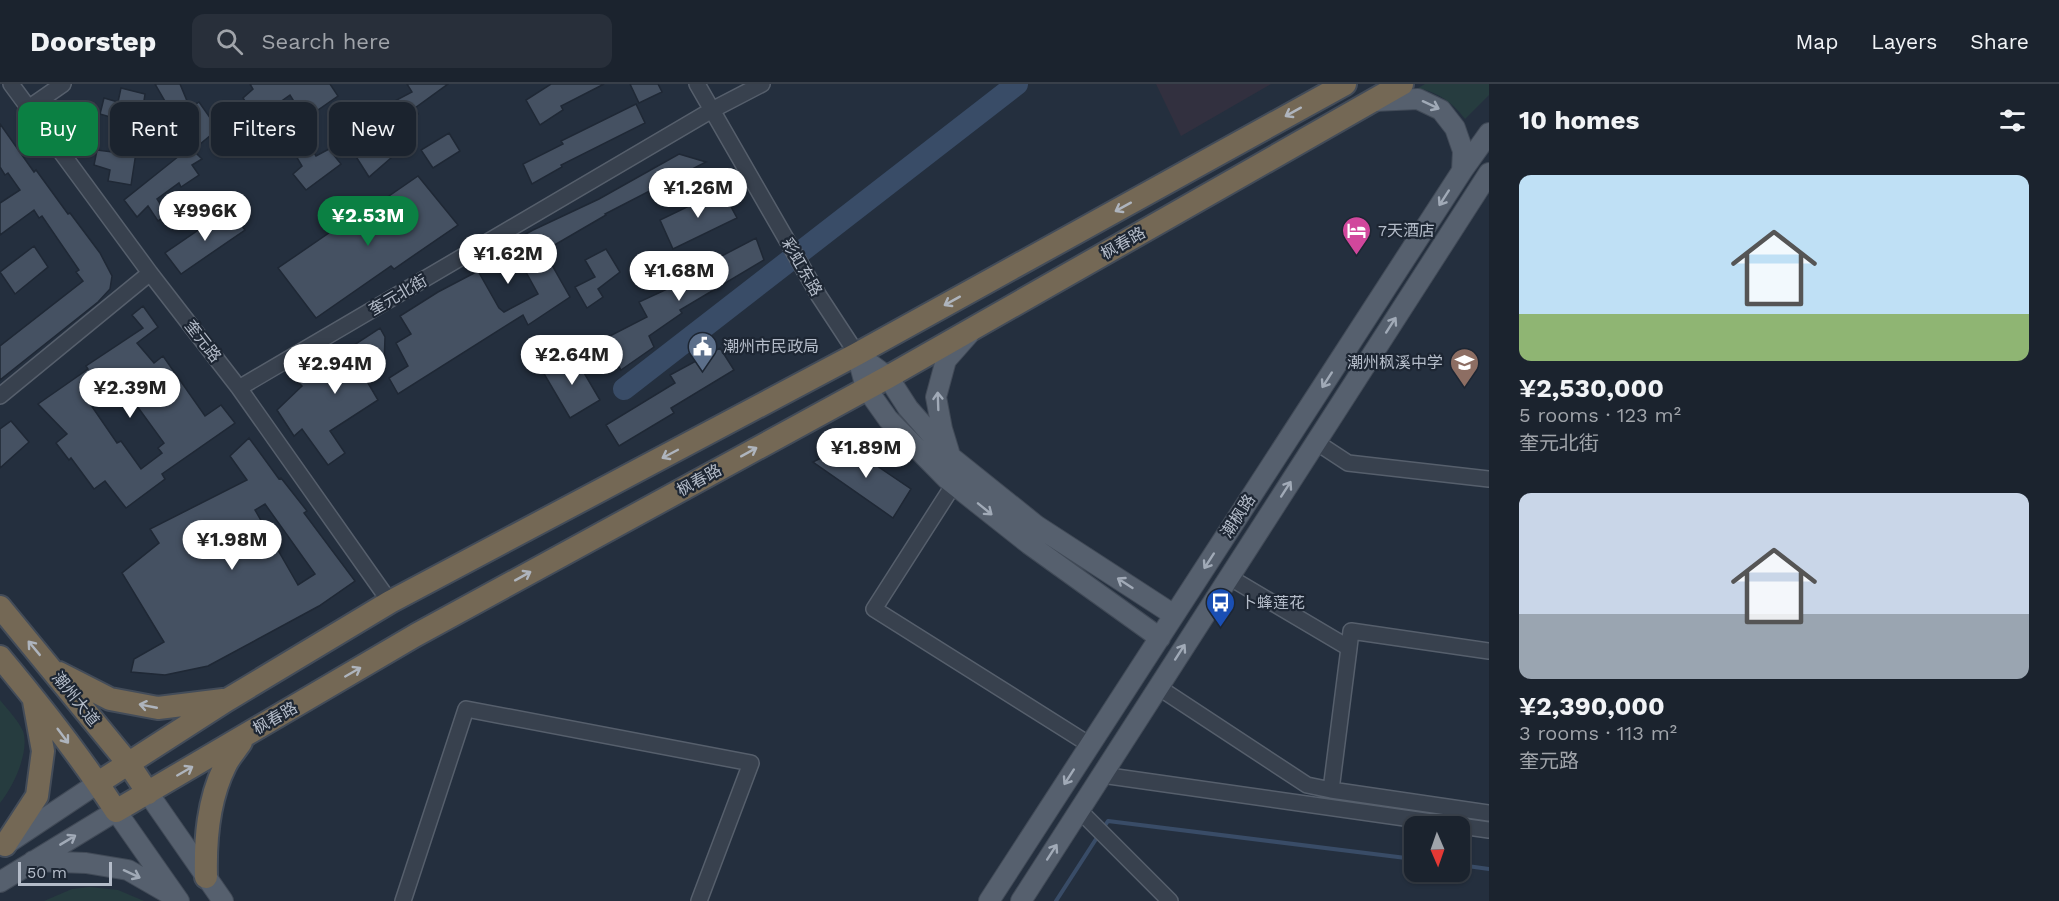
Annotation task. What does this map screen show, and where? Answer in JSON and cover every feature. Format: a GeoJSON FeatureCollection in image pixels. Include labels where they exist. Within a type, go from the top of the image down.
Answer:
{"type":"FeatureCollection","features":[{"type":"Feature","properties":{"kind":"highway","name":"枫春路"},"geometry":{"type":"LineString","coordinates":[[98,783],[227,700],[390,602],[857,354],[1345,84]]}},
{"type":"Feature","properties":{"kind":"highway","name":"枫春路"},"geometry":{"type":"LineString","coordinates":[[116,811],[416,635],[888,377],[1402,84]]}},
{"type":"Feature","properties":{"kind":"highway","name":"潮州大道"},"geometry":{"type":"LineString","coordinates":[[0,607],[128,763],[148,793]]}},
{"type":"Feature","properties":{"kind":"highway","name":"潮州大道"},"geometry":{"type":"LineString","coordinates":[[0,657],[33,696],[116,811]]}},
{"type":"Feature","properties":{"kind":"highway"},"geometry":{"type":"LineString","coordinates":[[52,669],[110,699],[159,708],[227,700]]}},
{"type":"Feature","properties":{"kind":"highway"},"geometry":{"type":"LineString","coordinates":[[3,846],[37,796],[43,751],[33,696]]}},
{"type":"Feature","properties":{"kind":"highway"},"geometry":{"type":"LineString","coordinates":[[206,877],[205,840],[214,796],[225,765],[245,736]]}},
{"type":"Feature","properties":{"kind":"main road"},"geometry":{"type":"LineString","coordinates":[[1374,101],[1418,99],[1441,110],[1455,128],[1463,151],[1462,171]]}},
{"type":"Feature","properties":{"kind":"main road","name":"潮枫路"},"geometry":{"type":"LineString","coordinates":[[989,901],[1462,171],[1489,133]]}},
{"type":"Feature","properties":{"kind":"main road","name":"潮枫路"},"geometry":{"type":"LineString","coordinates":[[1021,901],[1489,173]]}},
{"type":"Feature","properties":{"kind":"main road"},"geometry":{"type":"LineString","coordinates":[[951,457],[942,429],[936,397],[946,360],[975,328]]}},
{"type":"Feature","properties":{"kind":"main road"},"geometry":{"type":"LineString","coordinates":[[857,354],[888,377],[908,408],[951,457],[1037,526],[1174,615]]}},
{"type":"Feature","properties":{"kind":"main road"},"geometry":{"type":"LineString","coordinates":[[857,354],[866,388],[888,419],[954,484],[1029,544],[1160,638]]}},
{"type":"Feature","properties":{"kind":"main road","name":"枫春路"},"geometry":{"type":"LineString","coordinates":[[3,846],[98,783]]}},
{"type":"Feature","properties":{"kind":"main road"},"geometry":{"type":"LineString","coordinates":[[148,793],[223,901]]}},
{"type":"Feature","properties":{"kind":"main road"},"geometry":{"type":"LineString","coordinates":[[116,811],[179,900]]}},
{"type":"Feature","properties":{"kind":"main road","name":"枫春路"},"geometry":{"type":"LineString","coordinates":[[0,882],[116,811]]}},
{"type":"Feature","properties":{"kind":"main road"},"geometry":{"type":"LineString","coordinates":[[33,861],[86,863],[128,870],[179,900]]}},
{"type":"Feature","properties":{"kind":"street","name":"奎元路"},"geometry":{"type":"LineString","coordinates":[[11,84],[26,102]]}},
{"type":"Feature","properties":{"kind":"street"},"geometry":{"type":"LineString","coordinates":[[37,102],[63,84]]}},
{"type":"Feature","properties":{"kind":"street","name":"彩虹东路"},"geometry":{"type":"LineString","coordinates":[[697,84],[819,296],[857,354]]}},
{"type":"Feature","properties":{"kind":"street","name":"奎元北街"},"geometry":{"type":"LineString","coordinates":[[239,388],[712,110],[762,84]]}},
{"type":"Feature","properties":{"kind":"street","name":"奎元路"},"geometry":{"type":"LineString","coordinates":[[65,156],[150,273],[239,388],[390,602]]}},
{"type":"Feature","properties":{"kind":"street"},"geometry":{"type":"LineString","coordinates":[[0,396],[150,273]]}},
{"type":"Feature","properties":{"kind":"street"},"geometry":{"type":"LineString","coordinates":[[1316,442],[1348,463],[1489,479]]}},
{"type":"Feature","properties":{"kind":"street"},"geometry":{"type":"LineString","coordinates":[[954,484],[874,609],[1090,745]]}},
{"type":"Feature","properties":{"kind":"street"},"geometry":{"type":"LineString","coordinates":[[1229,577],[1349,648]]}},
{"type":"Feature","properties":{"kind":"street"},"geometry":{"type":"LineString","coordinates":[[1331,790],[1351,631],[1489,651]]}},
{"type":"Feature","properties":{"kind":"street"},"geometry":{"type":"LineString","coordinates":[[1158,687],[1307,785],[1489,813]]}},
{"type":"Feature","properties":{"kind":"street"},"geometry":{"type":"LineString","coordinates":[[403,901],[466,709],[751,763],[699,901]]}},
{"type":"Feature","properties":{"kind":"street"},"geometry":{"type":"LineString","coordinates":[[1102,775],[1489,830]]}},
{"type":"Feature","properties":{"kind":"street"},"geometry":{"type":"LineString","coordinates":[[1079,810],[1170,901]]}},
{"type":"Feature","properties":{"kind":"shaded area"},"geometry":{"type":"Polygon","coordinates":[[[1156,84],[1271,84],[1181,136],[1156,84]]]}},
{"type":"Feature","properties":{"kind":"green space"},"geometry":{"type":"Polygon","coordinates":[[[1425,84],[1489,84],[1489,95],[1465,119],[1444,99],[1418,88],[1425,84]]]}},
{"type":"Feature","properties":{"kind":"green space"},"geometry":{"type":"Polygon","coordinates":[[[0,700],[18,723],[25,739],[19,769],[0,803],[0,700]]]}},
{"type":"Feature","properties":{"kind":"green space"},"geometry":{"type":"Polygon","coordinates":[[[90,887],[118,890],[144,901],[44,901],[72,889],[90,887]]]}},
{"type":"Feature","properties":{"kind":"building"},"geometry":{"type":"Polygon","coordinates":[[[155,84],[180,84],[188,102],[166,102],[155,84]]]}},
{"type":"Feature","properties":{"kind":"building"},"geometry":{"type":"Polygon","coordinates":[[[250,84],[330,84],[338,96],[317,111],[317,102],[294,102],[290,95],[280,102],[245,102],[243,98],[253,89],[250,84]]]}},
{"type":"Feature","properties":{"kind":"building"},"geometry":{"type":"Polygon","coordinates":[[[407,84],[448,84],[416,107],[416,102],[393,102],[412,92],[407,84]]]}},
{"type":"Feature","properties":{"kind":"building"},"geometry":{"type":"Polygon","coordinates":[[[551,84],[604,84],[561,106],[563,110],[540,125],[526,100],[551,84]]]}},
{"type":"Feature","properties":{"kind":"building"},"geometry":{"type":"Polygon","coordinates":[[[630,84],[658,84],[662,92],[639,103],[630,84]]]}},
{"type":"Feature","properties":{"kind":"building"},"geometry":{"type":"Polygon","coordinates":[[[121,88],[145,94],[144,102],[118,102],[121,88]]]}},
{"type":"Feature","properties":{"kind":"building"},"geometry":{"type":"Polygon","coordinates":[[[104,98],[118,102],[110,102],[110,117],[100,114],[104,98]]]}},
{"type":"Feature","properties":{"kind":"building"},"geometry":{"type":"Polygon","coordinates":[[[199,102],[211,119],[211,135],[199,145],[199,102]]]}},
{"type":"Feature","properties":{"kind":"building"},"geometry":{"type":"Polygon","coordinates":[[[636,104],[645,123],[561,165],[562,167],[532,184],[523,164],[563,144],[561,141],[636,104]]]}},
{"type":"Feature","properties":{"kind":"building"},"geometry":{"type":"Polygon","coordinates":[[[0,124],[18,149],[18,156],[23,156],[34,172],[36,170],[68,214],[70,213],[100,253],[112,276],[110,289],[98,302],[0,380],[0,346],[83,281],[76,272],[79,270],[42,216],[39,218],[34,210],[0,235],[0,203],[20,190],[8,173],[5,175],[0,167],[0,124]]]}},
{"type":"Feature","properties":{"kind":"building"},"geometry":{"type":"Polygon","coordinates":[[[449,133],[460,151],[433,168],[421,150],[449,133]]]}},
{"type":"Feature","properties":{"kind":"building"},"geometry":{"type":"Polygon","coordinates":[[[329,149],[329,156],[335,156],[341,164],[306,190],[293,174],[302,166],[296,156],[317,156],[329,149]]]}},
{"type":"Feature","properties":{"kind":"building"},"geometry":{"type":"Polygon","coordinates":[[[98,150],[110,152],[110,156],[135,156],[131,185],[108,181],[110,170],[94,165],[98,150]]]}},
{"type":"Feature","properties":{"kind":"building"},"geometry":{"type":"Polygon","coordinates":[[[679,154],[706,162],[605,214],[544,251],[570,297],[528,325],[523,315],[398,394],[389,378],[408,366],[396,343],[411,334],[400,316],[478,271],[499,308],[504,312],[538,294],[521,263],[503,273],[493,252],[599,199],[679,154]]]}},
{"type":"Feature","properties":{"kind":"building"},"geometry":{"type":"Polygon","coordinates":[[[179,156],[199,156],[202,159],[192,165],[199,175],[181,187],[179,183],[157,199],[167,214],[158,221],[148,206],[137,217],[124,200],[179,156]]]}},
{"type":"Feature","properties":{"kind":"building"},"geometry":{"type":"Polygon","coordinates":[[[356,156],[393,156],[369,177],[356,156]]]}},
{"type":"Feature","properties":{"kind":"building"},"geometry":{"type":"Polygon","coordinates":[[[418,176],[458,225],[394,269],[391,266],[316,318],[278,268],[342,224],[344,227],[418,176]]]}},
{"type":"Feature","properties":{"kind":"building"},"geometry":{"type":"Polygon","coordinates":[[[722,190],[737,218],[673,249],[660,220],[722,190]]]}},
{"type":"Feature","properties":{"kind":"building"},"geometry":{"type":"Polygon","coordinates":[[[229,209],[245,230],[181,274],[165,253],[229,209]]]}},
{"type":"Feature","properties":{"kind":"building"},"geometry":{"type":"Polygon","coordinates":[[[756,238],[764,260],[680,310],[682,313],[649,336],[654,347],[621,370],[604,339],[647,317],[639,302],[718,264],[716,259],[756,238]]]}},
{"type":"Feature","properties":{"kind":"building"},"geometry":{"type":"Polygon","coordinates":[[[34,246],[48,267],[15,294],[0,272],[34,246]]]}},
{"type":"Feature","properties":{"kind":"building"},"geometry":{"type":"Polygon","coordinates":[[[606,249],[620,272],[598,289],[603,297],[587,308],[575,287],[595,277],[585,260],[606,249]]]}},
{"type":"Feature","properties":{"kind":"building"},"geometry":{"type":"Polygon","coordinates":[[[143,306],[158,327],[137,343],[154,363],[163,356],[205,416],[221,405],[235,423],[162,474],[165,479],[126,508],[105,481],[94,489],[71,458],[69,460],[56,443],[67,434],[38,404],[88,369],[86,366],[143,328],[132,315],[143,306]],[[113,373],[94,387],[96,390],[86,398],[117,443],[121,441],[141,469],[162,453],[158,448],[164,443],[113,373]]]}},
{"type":"Feature","properties":{"kind":"building"},"geometry":{"type":"Polygon","coordinates":[[[380,328],[385,337],[384,366],[365,378],[378,400],[330,431],[345,453],[328,465],[302,429],[294,436],[277,410],[302,386],[299,383],[303,381],[302,379],[380,328]]]}},
{"type":"Feature","properties":{"kind":"building"},"geometry":{"type":"Polygon","coordinates":[[[720,348],[734,370],[671,408],[674,413],[619,446],[606,425],[675,383],[670,375],[720,348]]]}},
{"type":"Feature","properties":{"kind":"building"},"geometry":{"type":"Polygon","coordinates":[[[573,354],[600,400],[570,418],[543,372],[573,354]]]}},
{"type":"Feature","properties":{"kind":"building"},"geometry":{"type":"Polygon","coordinates":[[[11,421],[29,442],[0,468],[0,429],[11,421]]]}},
{"type":"Feature","properties":{"kind":"building"},"geometry":{"type":"Polygon","coordinates":[[[249,438],[279,479],[281,478],[307,511],[304,513],[355,581],[319,606],[208,666],[165,675],[131,672],[134,659],[164,642],[122,573],[159,543],[150,529],[247,480],[230,456],[249,438]],[[265,504],[255,510],[298,585],[315,574],[265,504]]]}},
{"type":"Feature","properties":{"kind":"building"},"geometry":{"type":"Polygon","coordinates":[[[846,445],[911,489],[893,518],[813,462],[846,445]]]}},
{"type":"Feature","properties":{"kind":"waterway"},"geometry":{"type":"LineString","coordinates":[[624,389],[1017,84]]}},
{"type":"Feature","properties":{"kind":"waterway"},"geometry":{"type":"LineString","coordinates":[[1104,827],[1108,821],[1404,858]]}},
{"type":"Feature","properties":{"kind":"waterway"},"geometry":{"type":"LineString","coordinates":[[1056,901],[1098,836]]}},
{"type":"Feature","properties":{"kind":"waterway"},"geometry":{"type":"LineString","coordinates":[[1470,866],[1489,869]]}},
{"type":"Feature","properties":{"kind":"place","name":"7天酒店"},"geometry":{"type":"Point","coordinates":[1357,256]}},
{"type":"Feature","properties":{"kind":"place","name":"潮州市民政局"},"geometry":{"type":"Point","coordinates":[702,372]}},
{"type":"Feature","properties":{"kind":"place","name":"潮州枫溪中学"},"geometry":{"type":"Point","coordinates":[1464,388]}},
{"type":"Feature","properties":{"kind":"place","name":"卜蜂莲花"},"geometry":{"type":"Point","coordinates":[1220,628]}}]}
